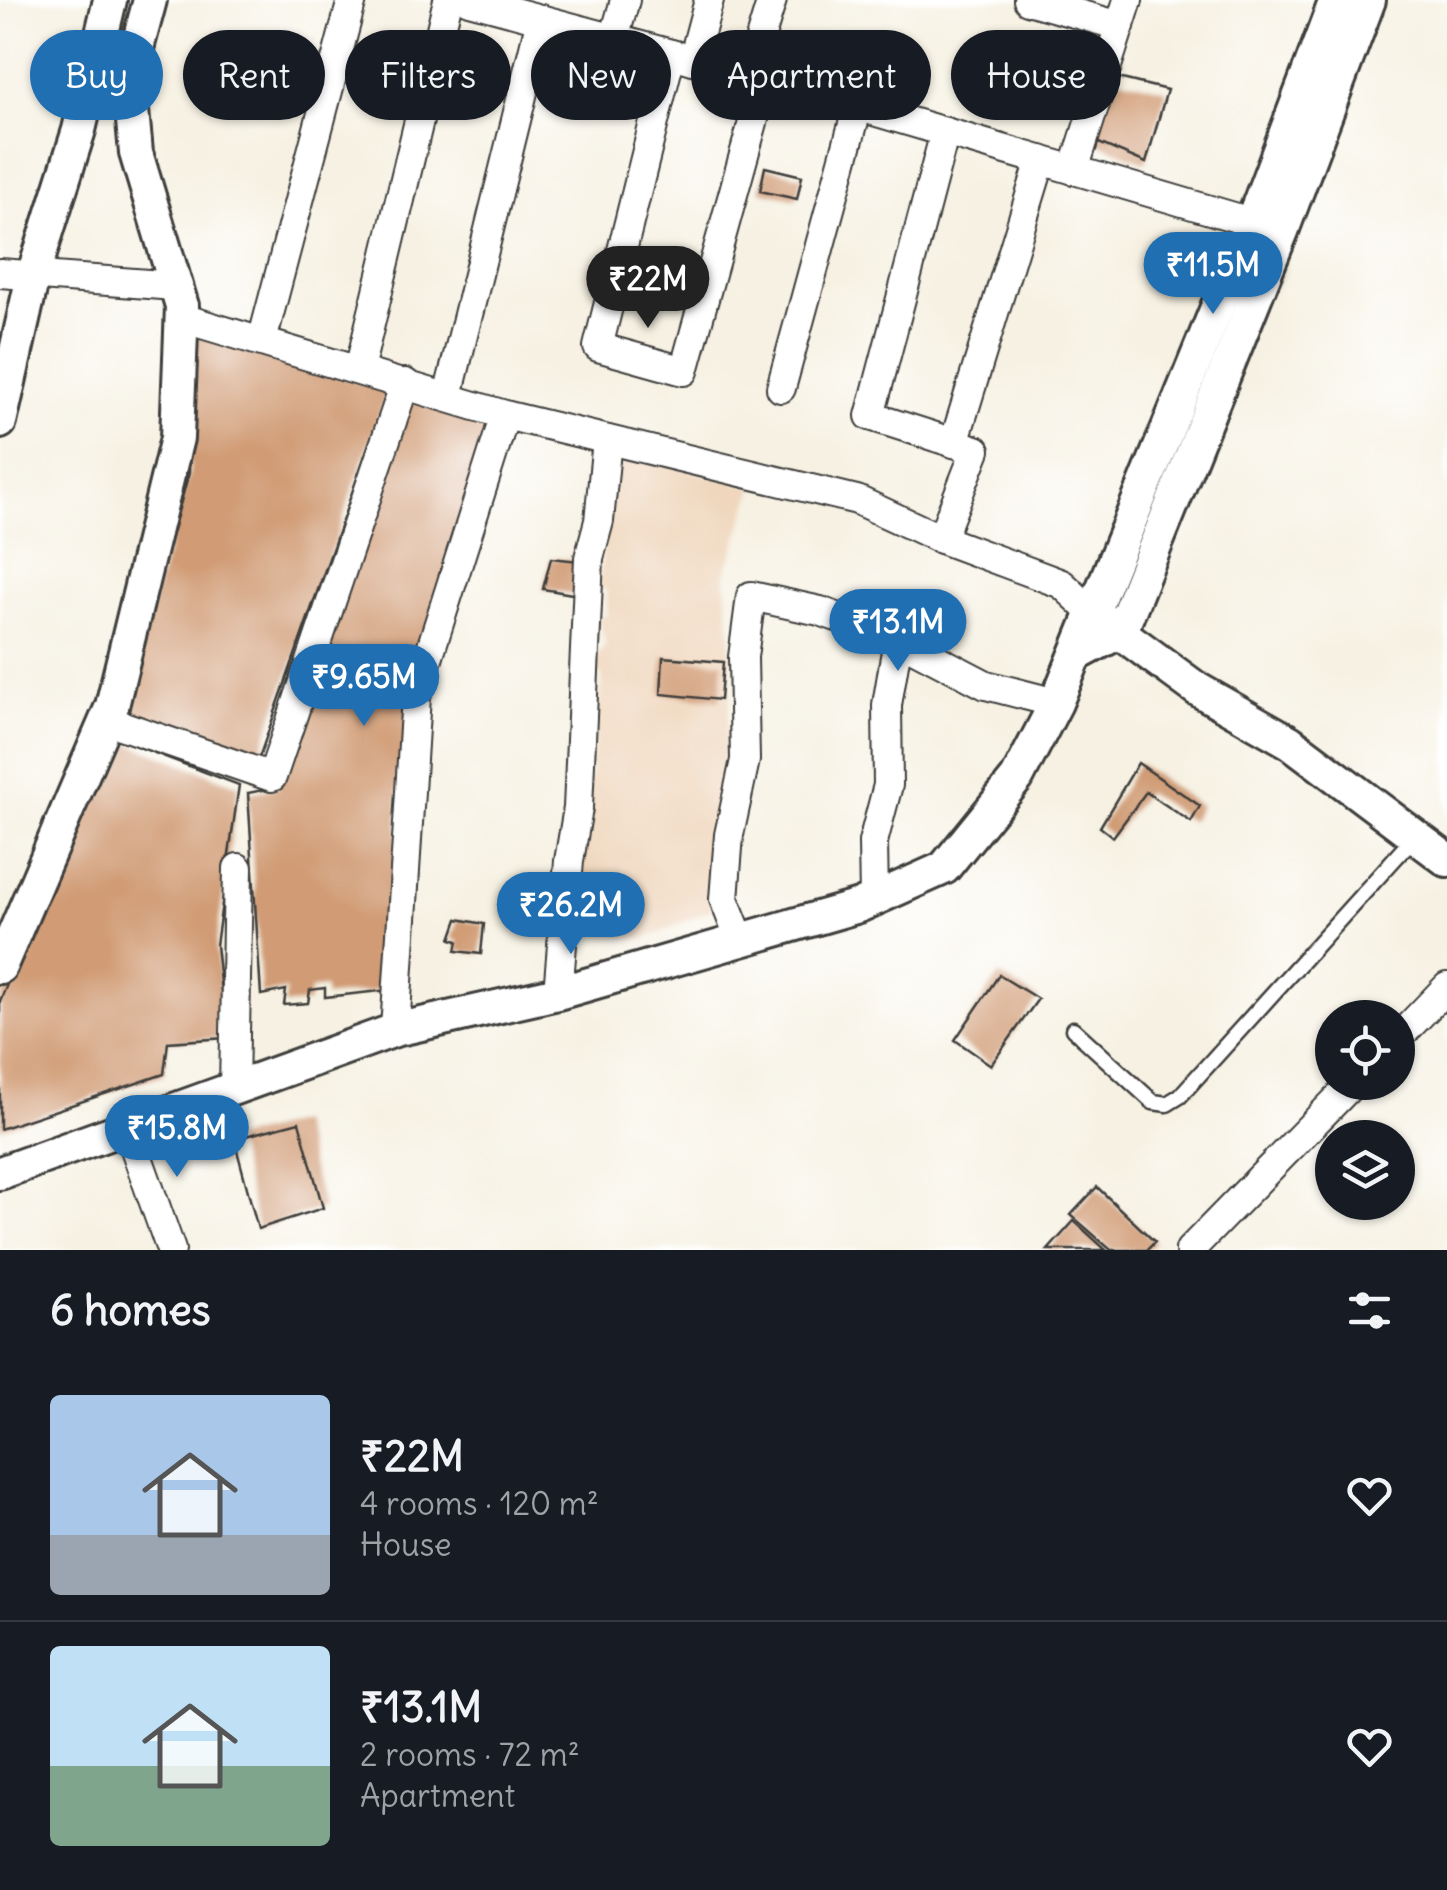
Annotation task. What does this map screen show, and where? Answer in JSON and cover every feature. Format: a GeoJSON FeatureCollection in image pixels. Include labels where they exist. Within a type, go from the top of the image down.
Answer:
{"type":"FeatureCollection","features":[{"type":"Feature","properties":{"kind":"street"},"geometry":{"type":"LineString","coordinates":[[0,422],[16,274],[79,130],[110,0]]}},
{"type":"Feature","properties":{"kind":"street"},"geometry":{"type":"LineString","coordinates":[[142,30],[150,0]]}},
{"type":"Feature","properties":{"kind":"street"},"geometry":{"type":"LineString","coordinates":[[262,341],[352,0]]}},
{"type":"Feature","properties":{"kind":"street"},"geometry":{"type":"LineString","coordinates":[[359,370],[448,0]]}},
{"type":"Feature","properties":{"kind":"street"},"geometry":{"type":"LineString","coordinates":[[469,0],[581,30]]}},
{"type":"Feature","properties":{"kind":"street"},"geometry":{"type":"LineString","coordinates":[[617,30],[625,0]]}},
{"type":"Feature","properties":{"kind":"street"},"geometry":{"type":"LineString","coordinates":[[709,0],[682,56],[598,347],[684,371],[746,120]]}},
{"type":"Feature","properties":{"kind":"street"},"geometry":{"type":"LineString","coordinates":[[766,30],[772,0]]}},
{"type":"Feature","properties":{"kind":"street"},"geometry":{"type":"LineString","coordinates":[[1028,0],[1124,13],[1074,170]]}},
{"type":"Feature","properties":{"kind":"street"},"geometry":{"type":"LineString","coordinates":[[1078,654],[1121,630],[1267,227],[1336,0]]}},
{"type":"Feature","properties":{"kind":"street"},"geometry":{"type":"LineString","coordinates":[[0,1173],[395,1030],[558,993],[740,942],[874,899],[944,868],[1017,778],[1056,704],[1093,613],[1369,0]]}},
{"type":"Feature","properties":{"kind":"street"},"geometry":{"type":"LineString","coordinates":[[448,396],[541,19]]}},
{"type":"Feature","properties":{"kind":"street"},"geometry":{"type":"LineString","coordinates":[[671,53],[691,59]]}},
{"type":"Feature","properties":{"kind":"street"},"geometry":{"type":"LineString","coordinates":[[79,130],[89,120]]}},
{"type":"Feature","properties":{"kind":"street"},"geometry":{"type":"LineString","coordinates":[[0,967],[106,720],[178,438],[179,302],[140,170],[135,120]]}},
{"type":"Feature","properties":{"kind":"street"},"geometry":{"type":"LineString","coordinates":[[781,388],[854,120]]}},
{"type":"Feature","properties":{"kind":"street"},"geometry":{"type":"LineString","coordinates":[[905,120],[1267,227]]}},
{"type":"Feature","properties":{"kind":"street"},"geometry":{"type":"LineString","coordinates":[[940,539],[976,450],[870,416],[945,132]]}},
{"type":"Feature","properties":{"kind":"street"},"geometry":{"type":"LineString","coordinates":[[954,443],[1041,160]]}},
{"type":"Feature","properties":{"kind":"street"},"geometry":{"type":"LineString","coordinates":[[16,274],[179,302],[262,341],[505,415],[856,500],[940,539],[1062,584],[1093,613],[1198,689],[1290,742],[1447,860]]}},
{"type":"Feature","properties":{"kind":"street"},"geometry":{"type":"LineString","coordinates":[[106,720],[272,777],[405,383]]}},
{"type":"Feature","properties":{"kind":"street"},"geometry":{"type":"LineString","coordinates":[[395,1030],[416,696],[505,415]]}},
{"type":"Feature","properties":{"kind":"street"},"geometry":{"type":"LineString","coordinates":[[558,993],[569,861],[578,808],[589,558],[599,521],[606,440]]}},
{"type":"Feature","properties":{"kind":"street"},"geometry":{"type":"LineString","coordinates":[[740,942],[724,898],[728,835],[745,760],[743,657],[751,596],[820,611],[898,639],[986,684],[1056,704]]}},
{"type":"Feature","properties":{"kind":"street"},"geometry":{"type":"LineString","coordinates":[[874,899],[873,842],[888,785],[887,705],[898,639]]}},
{"type":"Feature","properties":{"kind":"street"},"geometry":{"type":"LineString","coordinates":[[234,1090],[238,868]]}},
{"type":"Feature","properties":{"kind":"street"},"geometry":{"type":"LineString","coordinates":[[1415,1020],[1447,987]]}},
{"type":"Feature","properties":{"kind":"street"},"geometry":{"type":"LineString","coordinates":[[1190,1250],[1336,1100]]}},
{"type":"Feature","properties":{"kind":"street"},"geometry":{"type":"LineString","coordinates":[[128,1129],[171,1250]]}},
{"type":"Feature","properties":{"kind":"lane"},"geometry":{"type":"LineString","coordinates":[[1073,1029],[1153,1102],[1167,1104],[1180,1096],[1417,834]]}},
{"type":"Feature","properties":{"kind":"shaded area"},"geometry":{"type":"Polygon","coordinates":[[[613,450],[754,488],[725,576],[731,632],[730,699],[711,878],[713,909],[645,939],[570,932],[603,676],[596,672],[597,657],[606,644],[598,618],[606,616],[607,590],[599,588],[613,450]]]}},
{"type":"Feature","properties":{"kind":"building"},"geometry":{"type":"Polygon","coordinates":[[[1121,79],[1167,90],[1146,163],[1094,141],[1101,120],[1121,120],[1121,79]]]}},
{"type":"Feature","properties":{"kind":"building"},"geometry":{"type":"Polygon","coordinates":[[[765,167],[802,176],[797,199],[760,191],[765,167]]]}},
{"type":"Feature","properties":{"kind":"building"},"geometry":{"type":"Polygon","coordinates":[[[195,335],[388,390],[259,758],[122,711],[189,473],[195,335]]]}},
{"type":"Feature","properties":{"kind":"building"},"geometry":{"type":"Polygon","coordinates":[[[410,400],[493,424],[398,794],[399,989],[325,997],[325,988],[310,990],[308,1003],[284,1005],[286,990],[261,995],[248,793],[278,787],[410,400]]]}},
{"type":"Feature","properties":{"kind":"building"},"geometry":{"type":"Polygon","coordinates":[[[551,558],[580,561],[578,595],[543,589],[551,558]]]}},
{"type":"Feature","properties":{"kind":"building"},"geometry":{"type":"Polygon","coordinates":[[[663,657],[723,662],[720,700],[661,694],[663,657]]]}},
{"type":"Feature","properties":{"kind":"building"},"geometry":{"type":"Polygon","coordinates":[[[110,736],[239,785],[216,945],[226,1038],[168,1042],[164,1074],[0,1129],[0,1001],[110,736]]]}},
{"type":"Feature","properties":{"kind":"building"},"geometry":{"type":"Polygon","coordinates":[[[1138,763],[1200,806],[1191,822],[1146,792],[1113,837],[1100,827],[1138,763]]]}},
{"type":"Feature","properties":{"kind":"building"},"geometry":{"type":"Polygon","coordinates":[[[458,919],[484,924],[481,954],[456,951],[458,941],[451,939],[458,919]]]}},
{"type":"Feature","properties":{"kind":"building"},"geometry":{"type":"Polygon","coordinates":[[[999,975],[1038,999],[991,1065],[955,1040],[999,975]]]}},
{"type":"Feature","properties":{"kind":"building"},"geometry":{"type":"Polygon","coordinates":[[[299,1122],[323,1208],[258,1229],[234,1139],[299,1122]]]}},
{"type":"Feature","properties":{"kind":"building"},"geometry":{"type":"Polygon","coordinates":[[[1097,1187],[1155,1242],[1147,1250],[1111,1250],[1071,1215],[1097,1187]]]}},
{"type":"Feature","properties":{"kind":"building"},"geometry":{"type":"Polygon","coordinates":[[[1074,1221],[1106,1250],[1048,1250],[1074,1221]]]}}]}
